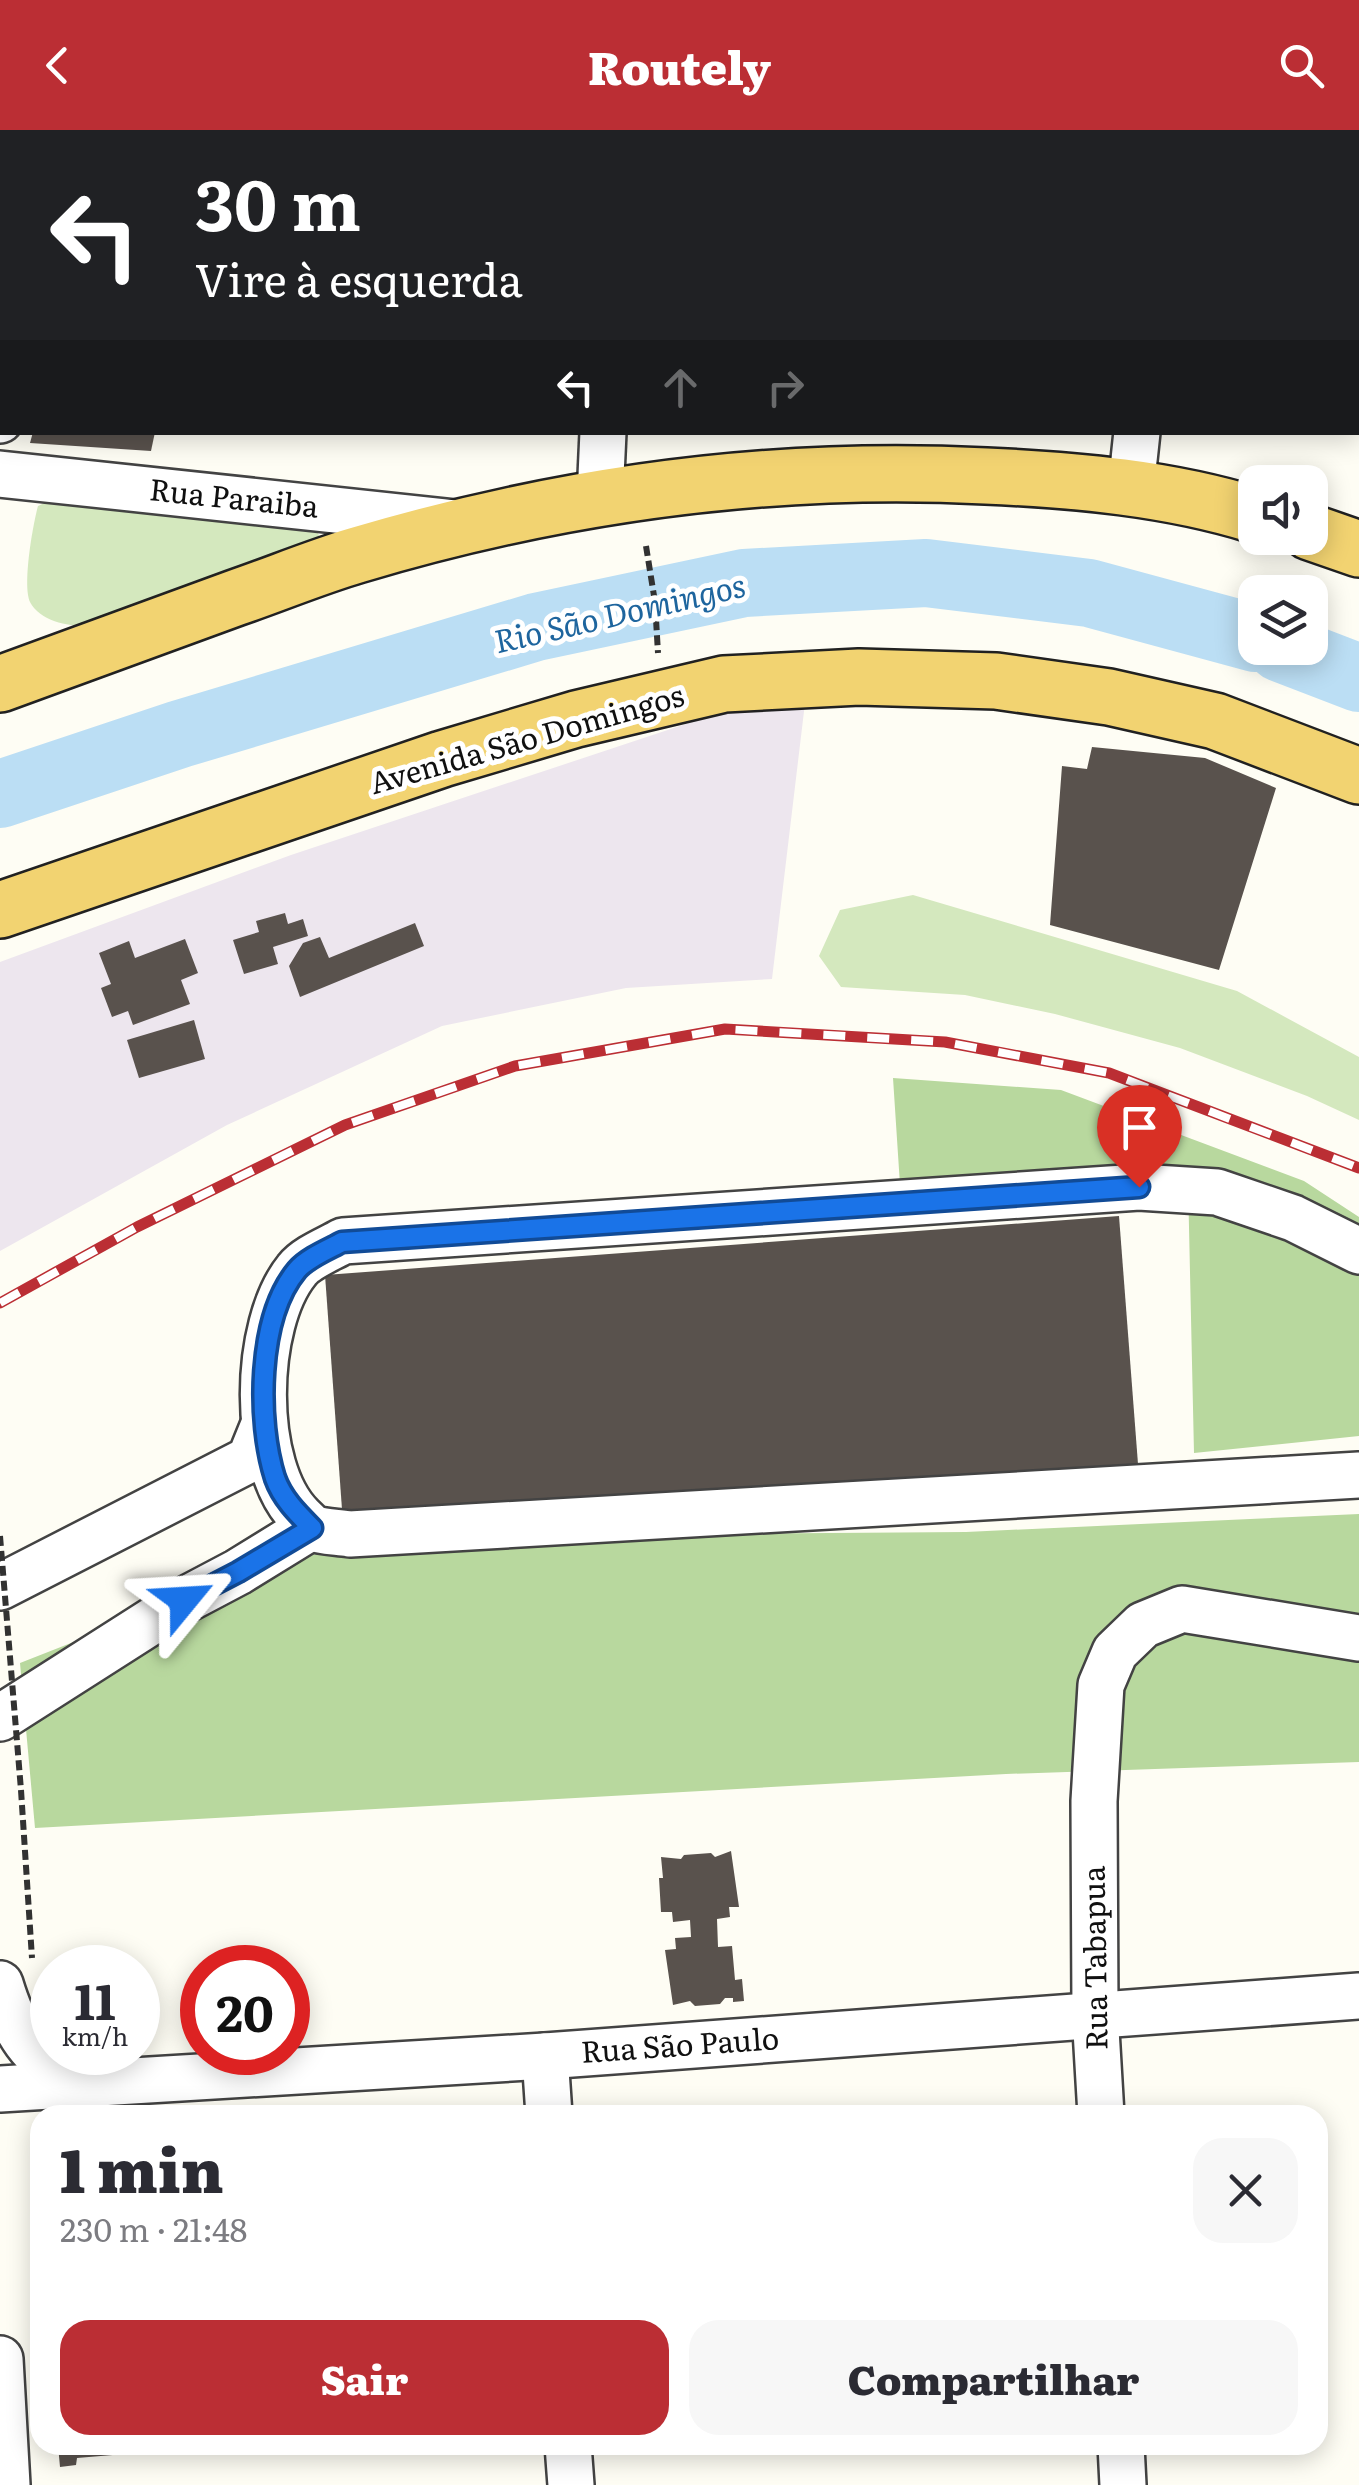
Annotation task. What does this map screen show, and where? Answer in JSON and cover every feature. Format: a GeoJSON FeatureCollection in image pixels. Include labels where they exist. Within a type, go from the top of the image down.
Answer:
{"type":"FeatureCollection","features":[{"type":"Feature","properties":{"kind":"main road"},"geometry":{"type":"LineString","coordinates":[[0,684],[353,556],[468,524],[600,498],[754,477],[908,472],[1131,488],[1211,501],[1238,510]]}},
{"type":"Feature","properties":{"kind":"main road"},"geometry":{"type":"LineString","coordinates":[[1328,539],[1359,550]]}},
{"type":"Feature","properties":{"kind":"main road","name":"Avenida São Domingos"},"geometry":{"type":"LineString","coordinates":[[0,910],[442,760],[576,719],[724,684],[859,676],[996,681],[1110,697],[1215,722],[1359,776]]}},
{"type":"Feature","properties":{"kind":"street"},"geometry":{"type":"LineString","coordinates":[[600,498],[602,435]]}},
{"type":"Feature","properties":{"kind":"street"},"geometry":{"type":"LineString","coordinates":[[1131,488],[1137,435]]}},
{"type":"Feature","properties":{"kind":"street","name":"Rua Paraiba"},"geometry":{"type":"LineString","coordinates":[[0,474],[468,524]]}},
{"type":"Feature","properties":{"kind":"street"},"geometry":{"type":"LineString","coordinates":[[1359,1251],[1293,1218],[1217,1192],[1139,1187],[342,1242],[298,1268],[279,1304],[266,1353],[263,1427],[276,1482],[292,1508],[312,1528],[350,1534],[1359,1475]]}},
{"type":"Feature","properties":{"kind":"street"},"geometry":{"type":"LineString","coordinates":[[0,1587],[250,1460],[263,1427]]}},
{"type":"Feature","properties":{"kind":"street"},"geometry":{"type":"LineString","coordinates":[[0,1718],[184,1600],[312,1528]]}},
{"type":"Feature","properties":{"kind":"street","name":"Rua Tabapua"},"geometry":{"type":"LineString","coordinates":[[1100,2105],[1095,2013],[1094,1801],[1101,1685],[1115,1652],[1143,1625],[1182,1609],[1359,1638]]}},
{"type":"Feature","properties":{"kind":"street"},"geometry":{"type":"LineString","coordinates":[[16,1974],[10,2015],[24,2042],[72,2086]]}},
{"type":"Feature","properties":{"kind":"street","name":"Rua São Paulo"},"geometry":{"type":"LineString","coordinates":[[0,2090],[545,2056],[1359,1996]]}},
{"type":"Feature","properties":{"kind":"street"},"geometry":{"type":"LineString","coordinates":[[545,2056],[547,2105]]}},
{"type":"Feature","properties":{"kind":"street"},"geometry":{"type":"LineString","coordinates":[[0,2360],[6,2485]]}},
{"type":"Feature","properties":{"kind":"street"},"geometry":{"type":"LineString","coordinates":[[569,2455],[571,2485]]}},
{"type":"Feature","properties":{"kind":"street"},"geometry":{"type":"LineString","coordinates":[[1122,2455],[1123,2485]]}},
{"type":"Feature","properties":{"kind":"path"},"geometry":{"type":"LineString","coordinates":[[646,546],[659,659]]}},
{"type":"Feature","properties":{"kind":"path"},"geometry":{"type":"LineString","coordinates":[[0,1536],[22,1790],[16,1974]]}},
{"type":"Feature","properties":{"kind":"shaded area"},"geometry":{"type":"Polygon","coordinates":[[[805,703],[772,979],[626,988],[442,1026],[227,1125],[0,1251],[0,962],[291,855],[725,711],[805,703]]]}},
{"type":"Feature","properties":{"kind":"green space"},"geometry":{"type":"Polygon","coordinates":[[[51,500],[316,528],[320,538],[86,626],[71,625],[40,614],[28,594],[29,554],[38,506],[51,500]]]}},
{"type":"Feature","properties":{"kind":"green space"},"geometry":{"type":"Polygon","coordinates":[[[913,895],[1237,991],[1359,1057],[1359,1120],[1180,1048],[1055,1014],[965,995],[841,987],[819,956],[840,910],[913,895]]]}},
{"type":"Feature","properties":{"kind":"green space"},"geometry":{"type":"Polygon","coordinates":[[[893,1078],[1061,1090],[1304,1181],[1359,1217],[1359,1436],[1194,1453],[1188,1182],[900,1185],[893,1078]]]}},
{"type":"Feature","properties":{"kind":"green space"},"geometry":{"type":"Polygon","coordinates":[[[1359,1514],[1359,1762],[1006,1774],[35,1828],[20,1663],[127,1621],[264,1557],[708,1534],[966,1532],[1359,1514]]]}},
{"type":"Feature","properties":{"kind":"building"},"geometry":{"type":"Polygon","coordinates":[[[32,435],[154,435],[151,451],[30,443],[32,435]]]}},
{"type":"Feature","properties":{"kind":"building"},"geometry":{"type":"Polygon","coordinates":[[[1092,747],[1205,758],[1276,788],[1219,970],[1050,925],[1062,766],[1087,769],[1092,747]]]}},
{"type":"Feature","properties":{"kind":"building"},"geometry":{"type":"Polygon","coordinates":[[[285,913],[288,924],[303,919],[308,936],[273,947],[278,964],[244,974],[233,940],[259,932],[256,921],[285,913]]]}},
{"type":"Feature","properties":{"kind":"building"},"geometry":{"type":"Polygon","coordinates":[[[415,923],[424,946],[300,997],[289,966],[303,943],[320,937],[329,958],[415,923]]]}},
{"type":"Feature","properties":{"kind":"building"},"geometry":{"type":"Polygon","coordinates":[[[185,939],[198,973],[181,980],[190,1004],[133,1025],[128,1011],[112,1017],[101,988],[111,984],[99,953],[129,941],[135,958],[185,939]]]}},
{"type":"Feature","properties":{"kind":"building"},"geometry":{"type":"Polygon","coordinates":[[[194,1020],[205,1059],[139,1078],[127,1040],[194,1020]]]}},
{"type":"Feature","properties":{"kind":"building"},"geometry":{"type":"Polygon","coordinates":[[[1119,1216],[1138,1464],[343,1523],[325,1275],[1119,1216]]]}},
{"type":"Feature","properties":{"kind":"building"},"geometry":{"type":"Polygon","coordinates":[[[731,1851],[739,1907],[729,1907],[730,1917],[717,1919],[718,1947],[732,1946],[735,1980],[742,1979],[744,2001],[725,1998],[720,2004],[695,2006],[690,2001],[673,2005],[665,1950],[676,1949],[675,1938],[691,1937],[690,1920],[673,1922],[672,1912],[661,1912],[661,1857],[681,1859],[684,1855],[711,1853],[715,1857],[731,1851]]]}},
{"type":"Feature","properties":{"kind":"building"},"geometry":{"type":"Polygon","coordinates":[[[59,2455],[113,2455],[77,2458],[76,2465],[60,2467],[59,2455]]]}},
{"type":"Feature","properties":{"kind":"waterway","name":"Rio São Domingos"},"geometry":{"type":"LineString","coordinates":[[0,794],[180,734],[536,627],[744,583],[926,573],[1089,593],[1238,633]]}},
{"type":"Feature","properties":{"kind":"waterway","name":"Rio São Domingos"},"geometry":{"type":"LineString","coordinates":[[1325,665],[1359,678]]}},
{"type":"Feature","properties":{"kind":"railway"},"geometry":{"type":"LineString","coordinates":[[0,1303],[137,1227],[345,1125],[515,1066],[725,1029],[945,1042],[1109,1073],[1359,1168]]}},
{"type":"Feature","properties":{"kind":"route"},"geometry":{"type":"LineString","coordinates":[[184,1600],[312,1528],[292,1508],[276,1482],[263,1427],[266,1353],[279,1304],[298,1268],[342,1242],[1139,1187]]}}]}
